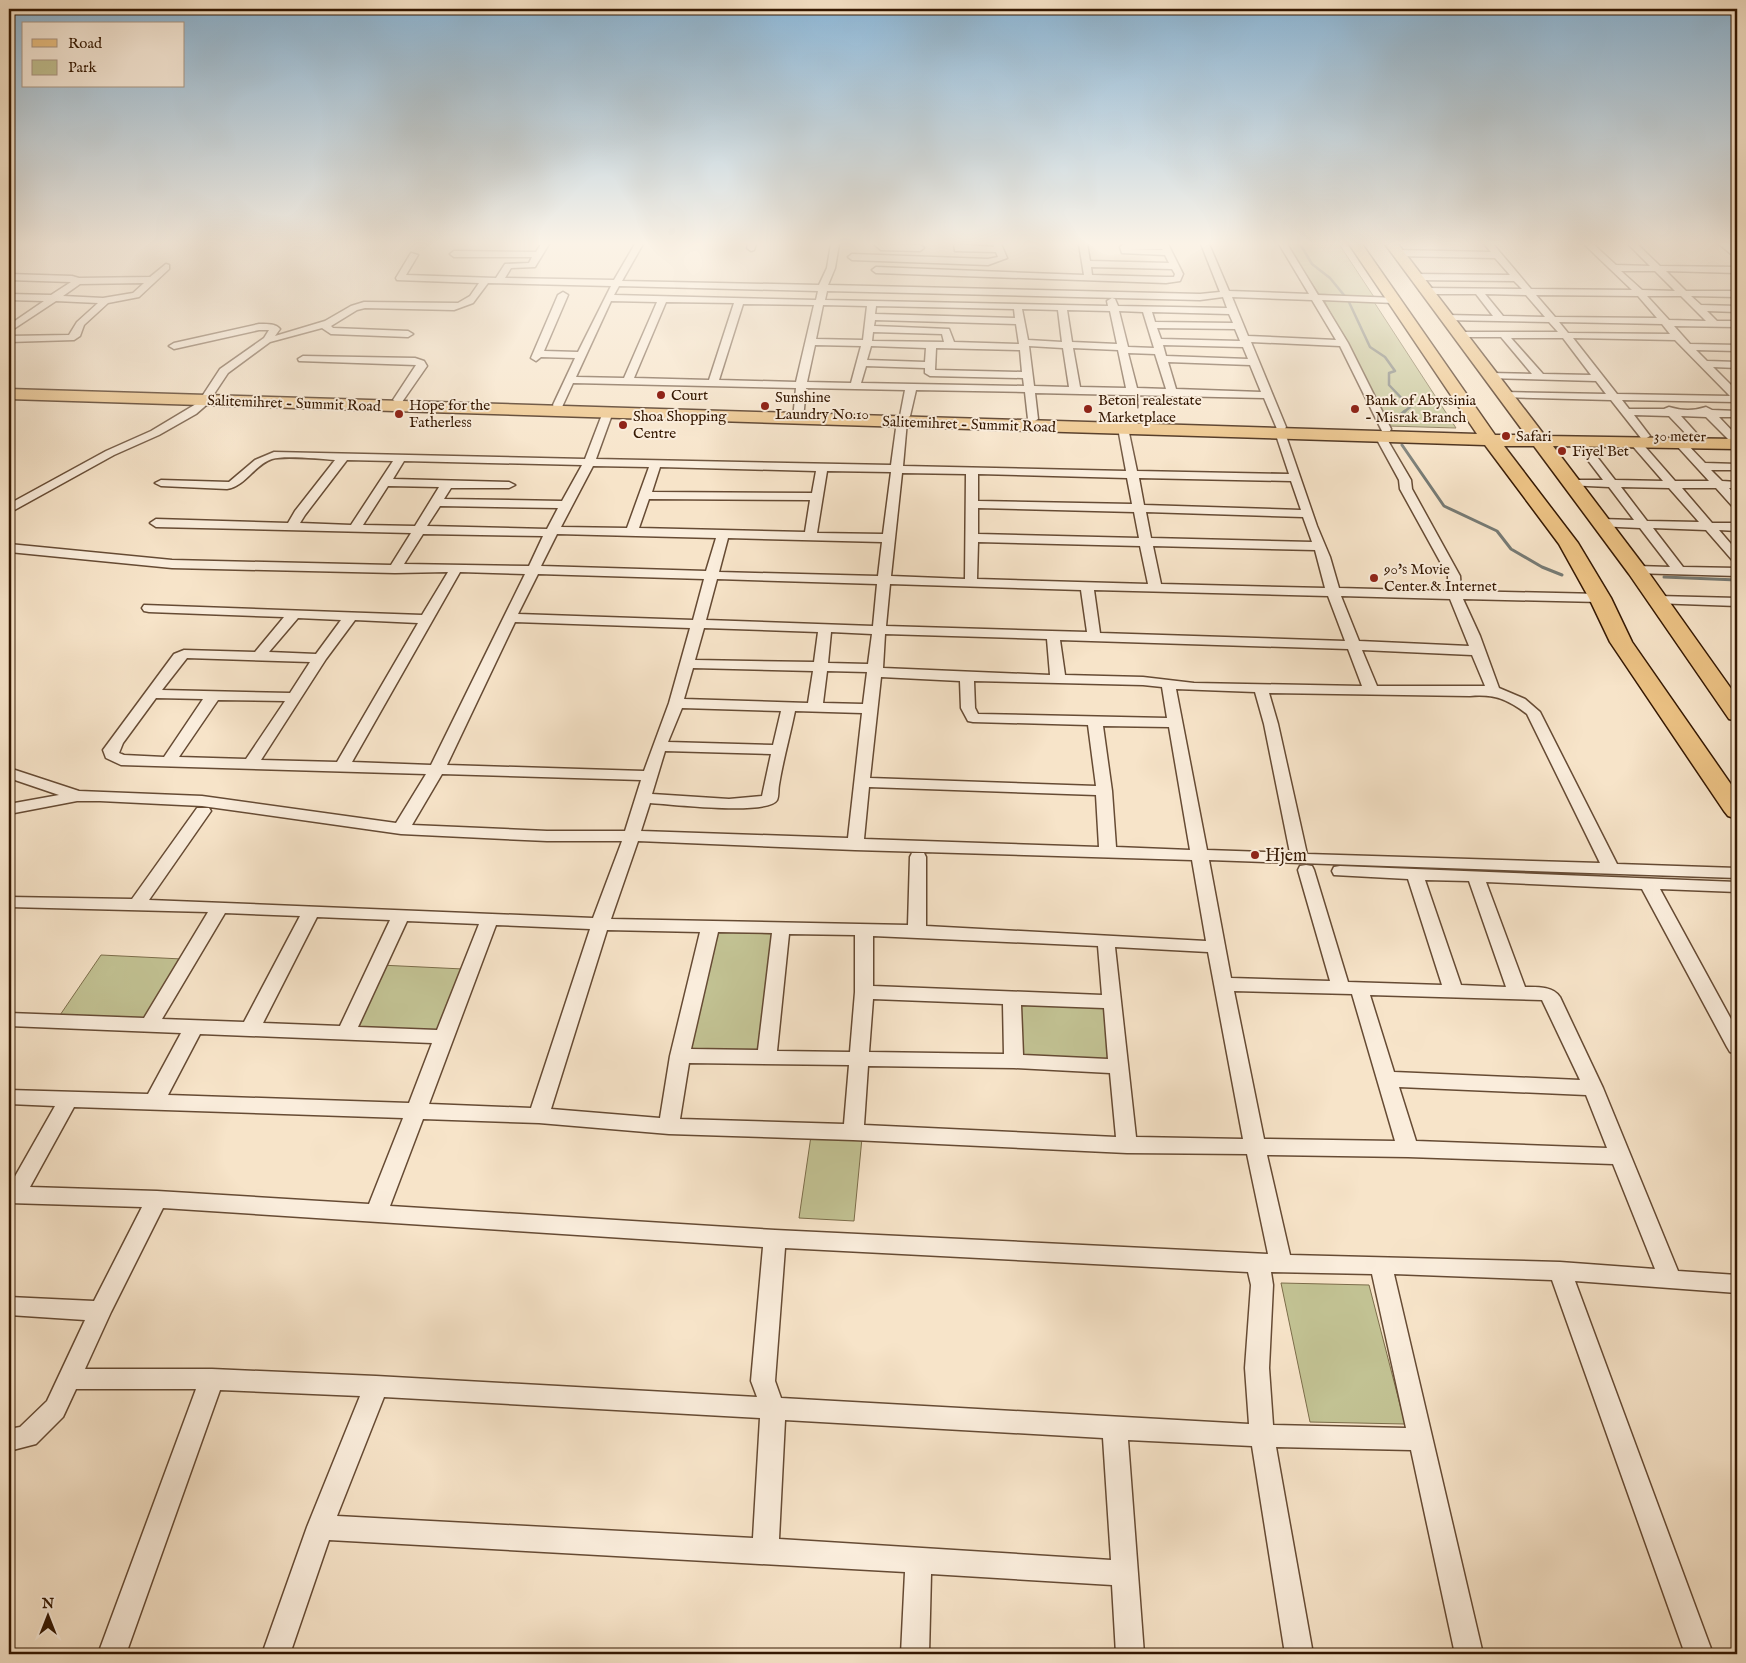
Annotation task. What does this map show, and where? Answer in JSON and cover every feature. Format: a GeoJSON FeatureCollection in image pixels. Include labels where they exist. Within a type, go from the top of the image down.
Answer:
{"type":"FeatureCollection","features":[{"type":"Feature","properties":{"kind":"main road"},"geometry":{"type":"LineString","coordinates":[[1409,322],[1487,436],[1568,544],[1600,598],[1621,642],[1737,811]]}},
{"type":"Feature","properties":{"kind":"main road"},"geometry":{"type":"LineString","coordinates":[[1450,322],[1637,570],[1737,714]]}},
{"type":"Feature","properties":{"kind":"main road"},"geometry":{"type":"LineString","coordinates":[[9,388],[68,393]]}},
{"type":"Feature","properties":{"kind":"main road"},"geometry":{"type":"LineString","coordinates":[[9,394],[68,393]]}},
{"type":"Feature","properties":{"kind":"main road","name":"Salitemihret - Summit Road"},"geometry":{"type":"LineString","coordinates":[[68,393],[608,412],[904,418],[1123,428],[1286,429],[1487,436]]}},
{"type":"Feature","properties":{"kind":"main road"},"geometry":{"type":"LineString","coordinates":[[211,398],[398,400],[798,416]]}},
{"type":"Feature","properties":{"kind":"main road"},"geometry":{"type":"LineString","coordinates":[[904,418],[1033,419],[1286,429]]}},
{"type":"Feature","properties":{"kind":"main road","name":"Salitemihret - Summit Road"},"geometry":{"type":"LineString","coordinates":[[1286,429],[1326,428],[1383,432]]}},
{"type":"Feature","properties":{"kind":"main road"},"geometry":{"type":"LineString","coordinates":[[1487,436],[1535,437]]}},
{"type":"Feature","properties":{"kind":"main road","name":"30 meter"},"geometry":{"type":"LineString","coordinates":[[1535,437],[1580,442],[1640,440]]}},
{"type":"Feature","properties":{"kind":"main road","name":"30 meter"},"geometry":{"type":"LineString","coordinates":[[1535,437],[1736,440]]}},
{"type":"Feature","properties":{"kind":"street"},"geometry":{"type":"LineString","coordinates":[[9,329],[20,322]]}},
{"type":"Feature","properties":{"kind":"street"},"geometry":{"type":"LineString","coordinates":[[9,339],[71,338],[77,333],[83,322]]}},
{"type":"Feature","properties":{"kind":"street"},"geometry":{"type":"LineString","coordinates":[[266,340],[276,339],[309,326],[327,324],[331,322]]}},
{"type":"Feature","properties":{"kind":"street"},"geometry":{"type":"LineString","coordinates":[[552,322],[537,357],[582,354]]}},
{"type":"Feature","properties":{"kind":"street"},"geometry":{"type":"LineString","coordinates":[[558,406],[597,322]]}},
{"type":"Feature","properties":{"kind":"street"},"geometry":{"type":"LineString","coordinates":[[628,381],[653,322]]}},
{"type":"Feature","properties":{"kind":"street"},"geometry":{"type":"LineString","coordinates":[[713,382],[732,322]]}},
{"type":"Feature","properties":{"kind":"street"},"geometry":{"type":"LineString","coordinates":[[798,416],[801,384],[816,322]]}},
{"type":"Feature","properties":{"kind":"street"},"geometry":{"type":"LineString","coordinates":[[855,386],[870,322]]}},
{"type":"Feature","properties":{"kind":"street"},"geometry":{"type":"LineString","coordinates":[[947,322],[946,331],[950,345]]}},
{"type":"Feature","properties":{"kind":"street"},"geometry":{"type":"LineString","coordinates":[[1019,322],[1031,389],[1033,419]]}},
{"type":"Feature","properties":{"kind":"street"},"geometry":{"type":"LineString","coordinates":[[1065,322],[1075,391]]}},
{"type":"Feature","properties":{"kind":"street"},"geometry":{"type":"LineString","coordinates":[[1117,322],[1132,391]]}},
{"type":"Feature","properties":{"kind":"street"},"geometry":{"type":"LineString","coordinates":[[1151,322],[1172,392]]}},
{"type":"Feature","properties":{"kind":"street"},"geometry":{"type":"LineString","coordinates":[[1238,322],[1268,395],[1286,429],[1295,478],[1308,514],[1310,526],[1324,557],[1333,592],[1370,690]]}},
{"type":"Feature","properties":{"kind":"street"},"geometry":{"type":"LineString","coordinates":[[1330,322],[1343,343],[1405,480],[1406,489],[1454,576],[1455,595],[1492,686],[1491,690]]}},
{"type":"Feature","properties":{"kind":"street"},"geometry":{"type":"LineString","coordinates":[[1554,322],[1626,412],[1640,440],[1672,484],[1737,558]]}},
{"type":"Feature","properties":{"kind":"street"},"geometry":{"type":"LineString","coordinates":[[1644,322],[1737,324]]}},
{"type":"Feature","properties":{"kind":"street"},"geometry":{"type":"LineString","coordinates":[[1666,322],[1678,337],[1737,397]]}},
{"type":"Feature","properties":{"kind":"street"},"geometry":{"type":"LineString","coordinates":[[327,324],[326,327],[331,331],[408,334]]}},
{"type":"Feature","properties":{"kind":"street"},"geometry":{"type":"LineString","coordinates":[[1152,325],[1240,326]]}},
{"type":"Feature","properties":{"kind":"street"},"geometry":{"type":"LineString","coordinates":[[9,509],[110,452],[155,433],[192,412],[211,398],[224,371],[266,340],[275,329],[259,327],[226,336],[174,346]]}},
{"type":"Feature","properties":{"kind":"street"},"geometry":{"type":"LineString","coordinates":[[811,342],[836,342],[868,336],[946,331]]}},
{"type":"Feature","properties":{"kind":"street"},"geometry":{"type":"LineString","coordinates":[[1460,334],[1678,337]]}},
{"type":"Feature","properties":{"kind":"street"},"geometry":{"type":"LineString","coordinates":[[1504,335],[1539,376]]}},
{"type":"Feature","properties":{"kind":"street"},"geometry":{"type":"LineString","coordinates":[[868,336],[950,345],[976,359],[1028,375]]}},
{"type":"Feature","properties":{"kind":"street"},"geometry":{"type":"LineString","coordinates":[[1160,351],[1246,342],[1343,343]]}},
{"type":"Feature","properties":{"kind":"street"},"geometry":{"type":"LineString","coordinates":[[931,344],[930,373],[1024,345],[1069,345],[1160,351],[1255,362]]}},
{"type":"Feature","properties":{"kind":"street"},"geometry":{"type":"LineString","coordinates":[[1688,347],[1737,348]]}},
{"type":"Feature","properties":{"kind":"street"},"geometry":{"type":"LineString","coordinates":[[303,359],[415,361],[420,363],[422,366],[398,400]]}},
{"type":"Feature","properties":{"kind":"street"},"geometry":{"type":"LineString","coordinates":[[860,363],[930,365]]}},
{"type":"Feature","properties":{"kind":"street"},"geometry":{"type":"LineString","coordinates":[[1705,364],[1737,365]]}},
{"type":"Feature","properties":{"kind":"street"},"geometry":{"type":"LineString","coordinates":[[1490,376],[1599,378]]}},
{"type":"Feature","properties":{"kind":"street"},"geometry":{"type":"LineString","coordinates":[[570,380],[1268,395]]}},
{"type":"Feature","properties":{"kind":"street"},"geometry":{"type":"LineString","coordinates":[[855,845],[890,538],[896,469],[911,388]]}},
{"type":"Feature","properties":{"kind":"street"},"geometry":{"type":"LineString","coordinates":[[1504,395],[1737,397]]}},
{"type":"Feature","properties":{"kind":"street"},"geometry":{"type":"LineString","coordinates":[[1656,397],[1672,413],[1702,466],[1737,504]]}},
{"type":"Feature","properties":{"kind":"street"},"geometry":{"type":"LineString","coordinates":[[1694,398],[1736,440]]}},
{"type":"Feature","properties":{"kind":"street"},"geometry":{"type":"LineString","coordinates":[[401,829],[437,769],[533,570],[589,462],[608,412]]}},
{"type":"Feature","properties":{"kind":"street"},"geometry":{"type":"LineString","coordinates":[[1626,412],[1737,414]]}},
{"type":"Feature","properties":{"kind":"street"},"geometry":{"type":"LineString","coordinates":[[1123,428],[1156,588]]}},
{"type":"Feature","properties":{"kind":"street"},"geometry":{"type":"LineString","coordinates":[[1580,442],[1679,570]]}},
{"type":"Feature","properties":{"kind":"street"},"geometry":{"type":"LineString","coordinates":[[161,483],[233,485],[267,457],[274,455],[1295,478]]}},
{"type":"Feature","properties":{"kind":"street"},"geometry":{"type":"LineString","coordinates":[[296,527],[294,524],[299,514],[344,456]]}},
{"type":"Feature","properties":{"kind":"street"},"geometry":{"type":"LineString","coordinates":[[354,529],[401,457]]}},
{"type":"Feature","properties":{"kind":"street"},"geometry":{"type":"LineString","coordinates":[[501,503],[524,460]]}},
{"type":"Feature","properties":{"kind":"street"},"geometry":{"type":"LineString","coordinates":[[632,531],[656,463]]}},
{"type":"Feature","properties":{"kind":"street"},"geometry":{"type":"LineString","coordinates":[[1702,466],[1737,467]]}},
{"type":"Feature","properties":{"kind":"street"},"geometry":{"type":"LineString","coordinates":[[810,536],[822,467]]}},
{"type":"Feature","properties":{"kind":"street"},"geometry":{"type":"LineString","coordinates":[[971,583],[972,471]]}},
{"type":"Feature","properties":{"kind":"street"},"geometry":{"type":"LineString","coordinates":[[386,482],[510,485]]}},
{"type":"Feature","properties":{"kind":"street"},"geometry":{"type":"LineString","coordinates":[[1570,483],[1737,485]]}},
{"type":"Feature","properties":{"kind":"street"},"geometry":{"type":"LineString","coordinates":[[394,568],[447,484]]}},
{"type":"Feature","properties":{"kind":"street"},"geometry":{"type":"LineString","coordinates":[[646,495],[816,497]]}},
{"type":"Feature","properties":{"kind":"street"},"geometry":{"type":"LineString","coordinates":[[437,502],[566,505]]}},
{"type":"Feature","properties":{"kind":"street"},"geometry":{"type":"LineString","coordinates":[[972,504],[1308,514]]}},
{"type":"Feature","properties":{"kind":"street"},"geometry":{"type":"LineString","coordinates":[[156,523],[354,529],[552,532],[632,531],[724,535],[890,538]]}},
{"type":"Feature","properties":{"kind":"street"},"geometry":{"type":"LineString","coordinates":[[1601,524],[1737,526]]}},
{"type":"Feature","properties":{"kind":"street"},"geometry":{"type":"LineString","coordinates":[[539,1116],[600,924],[630,841],[640,806],[645,798],[659,746],[676,703],[724,535]]}},
{"type":"Feature","properties":{"kind":"street"},"geometry":{"type":"LineString","coordinates":[[970,538],[1319,546]]}},
{"type":"Feature","properties":{"kind":"street"},"geometry":{"type":"LineString","coordinates":[[9,548],[172,564],[456,568],[1156,588],[1600,598]]}},
{"type":"Feature","properties":{"kind":"street"},"geometry":{"type":"LineString","coordinates":[[342,766],[456,568]]}},
{"type":"Feature","properties":{"kind":"street"},"geometry":{"type":"LineString","coordinates":[[1637,570],[1737,572]]}},
{"type":"Feature","properties":{"kind":"street"},"geometry":{"type":"LineString","coordinates":[[1087,586],[1094,636]]}},
{"type":"Feature","properties":{"kind":"street"},"geometry":{"type":"LineString","coordinates":[[1658,600],[1737,602]]}},
{"type":"Feature","properties":{"kind":"street"},"geometry":{"type":"LineString","coordinates":[[149,608],[428,619]]}},
{"type":"Feature","properties":{"kind":"street"},"geometry":{"type":"LineString","coordinates":[[260,655],[293,614]]}},
{"type":"Feature","properties":{"kind":"street"},"geometry":{"type":"LineString","coordinates":[[250,764],[350,616]]}},
{"type":"Feature","properties":{"kind":"street"},"geometry":{"type":"LineString","coordinates":[[510,618],[878,631],[1094,636],[1477,651]]}},
{"type":"Feature","properties":{"kind":"street"},"geometry":{"type":"LineString","coordinates":[[815,707],[824,650],[825,629]]}},
{"type":"Feature","properties":{"kind":"street"},"geometry":{"type":"LineString","coordinates":[[1053,636],[1058,679]]}},
{"type":"Feature","properties":{"kind":"street"},"geometry":{"type":"LineString","coordinates":[[320,658],[184,654],[179,657],[117,741],[111,750],[111,755],[121,760],[168,762],[650,776]]}},
{"type":"Feature","properties":{"kind":"street"},"geometry":{"type":"LineString","coordinates":[[686,664],[820,667],[967,677],[1143,681],[1168,683],[1182,687],[1470,692],[1491,690],[1520,702],[1533,712],[1612,870]]}},
{"type":"Feature","properties":{"kind":"street"},"geometry":{"type":"LineString","coordinates":[[967,677],[968,708],[973,718],[1176,723]]}},
{"type":"Feature","properties":{"kind":"street"},"geometry":{"type":"LineString","coordinates":[[1168,683],[1216,947],[1255,1146],[1281,1264]]}},
{"type":"Feature","properties":{"kind":"street"},"geometry":{"type":"LineString","coordinates":[[1261,688],[1303,864],[1387,1080],[1408,1149]]}},
{"type":"Feature","properties":{"kind":"street"},"geometry":{"type":"LineString","coordinates":[[152,694],[294,697]]}},
{"type":"Feature","properties":{"kind":"street"},"geometry":{"type":"LineString","coordinates":[[168,762],[213,696]]}},
{"type":"Feature","properties":{"kind":"street"},"geometry":{"type":"LineString","coordinates":[[676,703],[871,709]]}},
{"type":"Feature","properties":{"kind":"street"},"geometry":{"type":"LineString","coordinates":[[645,798],[743,803],[764,802],[770,799],[789,706]]}},
{"type":"Feature","properties":{"kind":"street"},"geometry":{"type":"LineString","coordinates":[[1095,722],[1104,791],[1108,852]]}},
{"type":"Feature","properties":{"kind":"street"},"geometry":{"type":"LineString","coordinates":[[659,746],[780,750]]}},
{"type":"Feature","properties":{"kind":"street"},"geometry":{"type":"LineString","coordinates":[[9,773],[77,796]]}},
{"type":"Feature","properties":{"kind":"street"},"geometry":{"type":"LineString","coordinates":[[863,782],[1104,791]]}},
{"type":"Feature","properties":{"kind":"street"},"geometry":{"type":"LineString","coordinates":[[9,809],[77,796],[100,796],[160,800],[202,800],[401,829],[918,857],[1737,873]]}},
{"type":"Feature","properties":{"kind":"street"},"geometry":{"type":"LineString","coordinates":[[160,800],[203,811],[303,827],[399,838],[465,842],[630,841],[855,845],[1108,852],[1201,862]]}},
{"type":"Feature","properties":{"kind":"street"},"geometry":{"type":"LineString","coordinates":[[137,905],[203,811]]}},
{"type":"Feature","properties":{"kind":"street"},"geometry":{"type":"LineString","coordinates":[[917,931],[918,857]]}},
{"type":"Feature","properties":{"kind":"street"},"geometry":{"type":"LineString","coordinates":[[1303,864],[1415,875],[1737,887]]}},
{"type":"Feature","properties":{"kind":"street"},"geometry":{"type":"LineString","coordinates":[[1415,875],[1454,992]]}},
{"type":"Feature","properties":{"kind":"street"},"geometry":{"type":"LineString","coordinates":[[1476,876],[1518,994]]}},
{"type":"Feature","properties":{"kind":"street"},"geometry":{"type":"LineString","coordinates":[[1648,883],[1737,1047]]}},
{"type":"Feature","properties":{"kind":"street"},"geometry":{"type":"LineString","coordinates":[[9,902],[220,907],[600,924],[917,931],[1216,947]]}},
{"type":"Feature","properties":{"kind":"street"},"geometry":{"type":"LineString","coordinates":[[149,1025],[220,907]]}},
{"type":"Feature","properties":{"kind":"street"},"geometry":{"type":"LineString","coordinates":[[250,1029],[311,911]]}},
{"type":"Feature","properties":{"kind":"street"},"geometry":{"type":"LineString","coordinates":[[346,1033],[402,916]]}},
{"type":"Feature","properties":{"kind":"street"},"geometry":{"type":"LineString","coordinates":[[376,1213],[418,1111],[443,1037],[490,918]]}},
{"type":"Feature","properties":{"kind":"street"},"geometry":{"type":"LineString","coordinates":[[669,1126],[680,1056],[710,927]]}},
{"type":"Feature","properties":{"kind":"street"},"geometry":{"type":"LineString","coordinates":[[767,1058],[781,929]]}},
{"type":"Feature","properties":{"kind":"street"},"geometry":{"type":"LineString","coordinates":[[853,1132],[864,992],[864,931]]}},
{"type":"Feature","properties":{"kind":"street"},"geometry":{"type":"LineString","coordinates":[[1106,942],[1128,1145]]}},
{"type":"Feature","properties":{"kind":"street"},"geometry":{"type":"LineString","coordinates":[[1224,984],[1544,994],[1551,997],[1593,1088],[1671,1280]]}},
{"type":"Feature","properties":{"kind":"street"},"geometry":{"type":"LineString","coordinates":[[864,992],[1112,1002]]}},
{"type":"Feature","properties":{"kind":"street"},"geometry":{"type":"LineString","coordinates":[[1012,998],[1014,1061]]}},
{"type":"Feature","properties":{"kind":"street"},"geometry":{"type":"LineString","coordinates":[[9,1019],[443,1037]]}},
{"type":"Feature","properties":{"kind":"street"},"geometry":{"type":"LineString","coordinates":[[154,1102],[194,1027]]}},
{"type":"Feature","properties":{"kind":"street"},"geometry":{"type":"LineString","coordinates":[[680,1056],[1014,1061],[1118,1066]]}},
{"type":"Feature","properties":{"kind":"street"},"geometry":{"type":"LineString","coordinates":[[1387,1080],[1593,1088]]}},
{"type":"Feature","properties":{"kind":"street"},"geometry":{"type":"LineString","coordinates":[[9,1096],[68,1100],[539,1116],[669,1126],[853,1132],[1128,1145],[1408,1149],[1621,1156]]}},
{"type":"Feature","properties":{"kind":"street"},"geometry":{"type":"LineString","coordinates":[[68,1100],[12,1195],[157,1199],[775,1239],[1281,1264],[1381,1265],[1560,1271],[1737,1284]]}},
{"type":"Feature","properties":{"kind":"street"},"geometry":{"type":"LineString","coordinates":[[9,1440],[27,1436],[55,1409],[100,1311],[157,1199]]}},
{"type":"Feature","properties":{"kind":"street"},"geometry":{"type":"LineString","coordinates":[[765,1551],[773,1410],[763,1381],[775,1239]]}},
{"type":"Feature","properties":{"kind":"street"},"geometry":{"type":"LineString","coordinates":[[1258,1263],[1262,1285],[1257,1368],[1262,1436],[1298,1654]]}},
{"type":"Feature","properties":{"kind":"street"},"geometry":{"type":"LineString","coordinates":[[1381,1265],[1469,1654]]}},
{"type":"Feature","properties":{"kind":"street"},"geometry":{"type":"LineString","coordinates":[[1560,1271],[1699,1654]]}},
{"type":"Feature","properties":{"kind":"street"},"geometry":{"type":"LineString","coordinates":[[9,1306],[100,1311]]}},
{"type":"Feature","properties":{"kind":"street"},"geometry":{"type":"LineString","coordinates":[[69,1380],[212,1379],[376,1386],[773,1410],[1262,1436],[1421,1439]]}},
{"type":"Feature","properties":{"kind":"street"},"geometry":{"type":"LineString","coordinates":[[112,1654],[212,1379]]}},
{"type":"Feature","properties":{"kind":"street"},"geometry":{"type":"LineString","coordinates":[[276,1654],[320,1527],[376,1386]]}},
{"type":"Feature","properties":{"kind":"street"},"geometry":{"type":"LineString","coordinates":[[1115,1428],[1123,1573],[1130,1654]]}},
{"type":"Feature","properties":{"kind":"street"},"geometry":{"type":"LineString","coordinates":[[320,1527],[1123,1573]]}},
{"type":"Feature","properties":{"kind":"street"},"geometry":{"type":"LineString","coordinates":[[915,1654],[918,1560]]}},
{"type":"Feature","properties":{"kind":"green space"},"geometry":{"type":"Polygon","coordinates":[[[1335,322],[1387,322],[1456,428],[1388,426],[1335,322]]]}},
{"type":"Feature","properties":{"kind":"green space"},"geometry":{"type":"Polygon","coordinates":[[[713,932],[777,934],[760,1051],[686,1048],[713,932]]]}},
{"type":"Feature","properties":{"kind":"green space"},"geometry":{"type":"Polygon","coordinates":[[[101,955],[182,959],[143,1022],[58,1018],[101,955]]]}},
{"type":"Feature","properties":{"kind":"green space"},"geometry":{"type":"Polygon","coordinates":[[[380,965],[463,969],[437,1033],[350,1029],[380,965]]]}},
{"type":"Feature","properties":{"kind":"green space"},"geometry":{"type":"Polygon","coordinates":[[[1017,1000],[1108,1003],[1113,1059],[1019,1055],[1017,1000]]]}},
{"type":"Feature","properties":{"kind":"green space"},"geometry":{"type":"Polygon","coordinates":[[[811,1136],[862,1138],[854,1221],[799,1218],[811,1136]]]}},
{"type":"Feature","properties":{"kind":"green space"},"geometry":{"type":"Polygon","coordinates":[[[1281,1283],[1369,1285],[1405,1424],[1310,1422],[1281,1283]]]}},
{"type":"Feature","properties":{"kind":"waterway"},"geometry":{"type":"LineString","coordinates":[[1358,322],[1370,347],[1385,357],[1395,371],[1389,373],[1389,385],[1410,407],[1404,412]]}},
{"type":"Feature","properties":{"kind":"waterway"},"geometry":{"type":"LineString","coordinates":[[1392,422],[1405,411]]}},
{"type":"Feature","properties":{"kind":"waterway"},"geometry":{"type":"LineString","coordinates":[[1402,445],[1444,506],[1497,531],[1511,549],[1542,567],[1562,575]]}},
{"type":"Feature","properties":{"kind":"waterway"},"geometry":{"type":"LineString","coordinates":[[1664,577],[1737,580]]}},
{"type":"Feature","properties":{"kind":"place","name":"Court"},"geometry":{"type":"Point","coordinates":[661,395]}},
{"type":"Feature","properties":{"kind":"place","name":"Sunshine Laundry No.10"},"geometry":{"type":"Point","coordinates":[765,406]}},
{"type":"Feature","properties":{"kind":"place","name":"Beton| realestate Marketplace"},"geometry":{"type":"Point","coordinates":[1088,409]}},
{"type":"Feature","properties":{"kind":"place","name":"Bank of Abyssinia - Misrak Branch"},"geometry":{"type":"Point","coordinates":[1355,409]}},
{"type":"Feature","properties":{"kind":"place","name":"Hope for the Fatherless"},"geometry":{"type":"Point","coordinates":[399,414]}},
{"type":"Feature","properties":{"kind":"place","name":"Shoa Shopping Centre"},"geometry":{"type":"Point","coordinates":[623,425]}},
{"type":"Feature","properties":{"kind":"place","name":"Safari"},"geometry":{"type":"Point","coordinates":[1506,436]}},
{"type":"Feature","properties":{"kind":"place","name":"Fiyel Bet"},"geometry":{"type":"Point","coordinates":[1562,451]}},
{"type":"Feature","properties":{"kind":"place","name":"90's Movie Center & Internet"},"geometry":{"type":"Point","coordinates":[1374,578]}},
{"type":"Feature","properties":{"kind":"place","name":"Hjem"},"geometry":{"type":"Point","coordinates":[1255,855]}}]}
